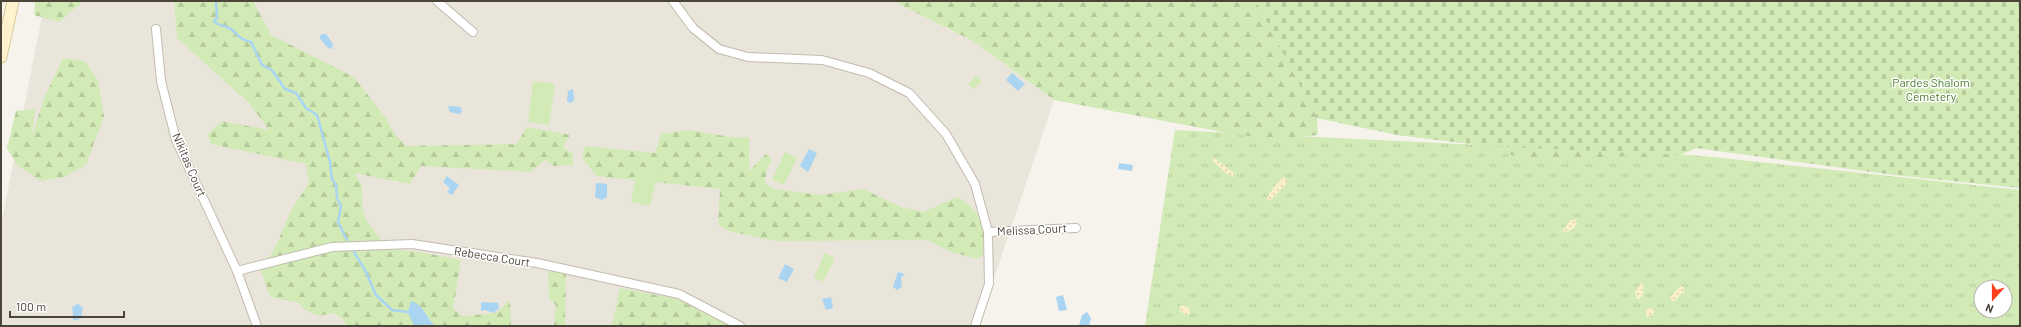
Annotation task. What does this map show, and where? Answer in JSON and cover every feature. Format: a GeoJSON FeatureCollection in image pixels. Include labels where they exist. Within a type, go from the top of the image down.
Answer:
{"type":"FeatureCollection","features":[{"type":"Feature","properties":{"kind":"main road"},"geometry":{"type":"LineString","coordinates":[[1,57],[13,1]]}},
{"type":"Feature","properties":{"kind":"street"},"geometry":{"type":"LineString","coordinates":[[437,1],[473,32]]}},
{"type":"Feature","properties":{"kind":"street"},"geometry":{"type":"LineString","coordinates":[[673,1],[693,28],[719,49],[748,57],[822,60],[869,73],[909,93],[946,134],[975,184],[988,232],[989,284],[975,326]]}},
{"type":"Feature","properties":{"kind":"street","name":"Nikitas Court"},"geometry":{"type":"LineString","coordinates":[[156,29],[161,81],[176,140],[237,271],[257,326]]}},
{"type":"Feature","properties":{"kind":"street","name":"Melissa Court"},"geometry":{"type":"LineString","coordinates":[[988,232],[1076,228]]}},
{"type":"Feature","properties":{"kind":"street","name":"Rebecca Court"},"geometry":{"type":"LineString","coordinates":[[237,271],[332,247],[412,244],[537,263],[679,294],[740,326]]}},
{"type":"Feature","properties":{"kind":"shaded area"},"geometry":{"type":"Polygon","coordinates":[[[45,1],[893,1],[973,41],[1054,100],[978,326],[1,326],[1,225],[45,1]]]}},
{"type":"Feature","properties":{"kind":"green space"},"geometry":{"type":"Polygon","coordinates":[[[35,1],[80,1],[80,5],[71,11],[60,22],[34,15],[35,1]]]}},
{"type":"Feature","properties":{"kind":"green space"},"geometry":{"type":"Polygon","coordinates":[[[174,1],[253,1],[271,35],[354,77],[385,117],[394,133],[406,146],[517,144],[527,127],[570,135],[563,147],[573,154],[573,165],[554,166],[545,160],[531,172],[421,166],[410,184],[354,173],[362,186],[362,207],[366,220],[388,249],[420,252],[461,260],[453,309],[463,316],[496,313],[510,300],[511,326],[347,326],[343,319],[334,313],[319,316],[305,310],[299,303],[270,297],[261,271],[276,246],[290,212],[309,183],[306,164],[211,144],[208,134],[222,121],[269,130],[250,104],[177,38],[174,1]]]}},
{"type":"Feature","properties":{"kind":"green space"},"geometry":{"type":"Polygon","coordinates":[[[893,1],[1716,1],[1710,140],[1668,161],[1624,156],[1575,163],[1520,158],[1487,146],[1398,135],[1317,118],[1318,135],[1275,139],[1233,134],[1054,100],[973,41],[893,1]]]}},
{"type":"Feature","properties":{"kind":"green space","name":"Pardes Shalom Cemetery"},"geometry":{"type":"Polygon","coordinates":[[[1256,1],[2020,1],[2020,188],[1894,175],[1696,148],[1681,155],[1487,146],[1398,135],[1317,118],[1256,1]]]}},
{"type":"Feature","properties":{"kind":"green space"},"geometry":{"type":"Polygon","coordinates":[[[63,58],[85,61],[98,80],[104,116],[86,165],[65,177],[41,181],[17,165],[7,148],[16,111],[35,109],[32,136],[44,98],[63,58]]]}},
{"type":"Feature","properties":{"kind":"green space"},"geometry":{"type":"Polygon","coordinates":[[[976,75],[982,81],[974,89],[968,84],[976,75]]]}},
{"type":"Feature","properties":{"kind":"green space"},"geometry":{"type":"Polygon","coordinates":[[[533,81],[555,84],[549,125],[528,122],[533,81]]]}},
{"type":"Feature","properties":{"kind":"green space"},"geometry":{"type":"Polygon","coordinates":[[[689,130],[736,138],[749,137],[749,171],[767,153],[772,160],[767,169],[765,183],[775,189],[821,195],[863,189],[901,207],[923,212],[958,197],[973,209],[982,222],[985,237],[982,256],[977,259],[951,252],[927,240],[776,241],[732,232],[718,225],[720,189],[597,176],[582,158],[585,146],[655,153],[661,134],[689,130]]]}},
{"type":"Feature","properties":{"kind":"green space"},"geometry":{"type":"Polygon","coordinates":[[[1175,130],[1704,156],[2020,190],[2020,326],[1145,326],[1175,130]]]}},
{"type":"Feature","properties":{"kind":"green space"},"geometry":{"type":"Polygon","coordinates":[[[785,152],[797,158],[784,185],[772,180],[785,152]]]}},
{"type":"Feature","properties":{"kind":"green space"},"geometry":{"type":"Polygon","coordinates":[[[638,166],[658,171],[650,206],[631,202],[638,166]]]}},
{"type":"Feature","properties":{"kind":"green space"},"geometry":{"type":"Polygon","coordinates":[[[825,253],[835,258],[823,282],[814,277],[825,253]]]}},
{"type":"Feature","properties":{"kind":"green space"},"geometry":{"type":"Polygon","coordinates":[[[551,270],[566,272],[565,326],[554,326],[556,305],[549,299],[548,274],[551,270]]]}},
{"type":"Feature","properties":{"kind":"green space"},"geometry":{"type":"Polygon","coordinates":[[[2013,282],[2020,283],[2020,310],[2013,309],[2013,282]]]}},
{"type":"Feature","properties":{"kind":"green space"},"geometry":{"type":"Polygon","coordinates":[[[620,288],[677,299],[731,326],[612,326],[620,288]]]}},
{"type":"Feature","properties":{"kind":"sand"},"geometry":{"type":"Polygon","coordinates":[[[1214,158],[1234,173],[1233,176],[1227,174],[1214,162],[1212,160],[1214,158]]]}},
{"type":"Feature","properties":{"kind":"sand"},"geometry":{"type":"Polygon","coordinates":[[[1284,177],[1288,182],[1270,201],[1268,200],[1267,197],[1276,184],[1284,177]]]}},
{"type":"Feature","properties":{"kind":"sand"},"geometry":{"type":"Polygon","coordinates":[[[1575,219],[1577,223],[1574,228],[1567,232],[1562,231],[1571,220],[1575,219]]]}},
{"type":"Feature","properties":{"kind":"sand"},"geometry":{"type":"Polygon","coordinates":[[[1641,283],[1644,287],[1643,294],[1640,299],[1637,299],[1635,292],[1641,283]]]}},
{"type":"Feature","properties":{"kind":"sand"},"geometry":{"type":"Polygon","coordinates":[[[1681,286],[1684,287],[1684,291],[1675,301],[1672,301],[1670,297],[1681,286]]]}},
{"type":"Feature","properties":{"kind":"sand"},"geometry":{"type":"Polygon","coordinates":[[[1183,305],[1190,309],[1190,314],[1186,315],[1180,311],[1180,306],[1183,305]]]}},
{"type":"Feature","properties":{"kind":"sand"},"geometry":{"type":"Polygon","coordinates":[[[1649,308],[1655,309],[1655,311],[1649,317],[1646,317],[1646,311],[1649,308]]]}},
{"type":"Feature","properties":{"kind":"water"},"geometry":{"type":"Polygon","coordinates":[[[326,34],[333,44],[332,49],[328,48],[320,39],[320,35],[326,34]]]}},
{"type":"Feature","properties":{"kind":"water"},"geometry":{"type":"Polygon","coordinates":[[[1012,73],[1025,84],[1018,91],[1006,80],[1012,73]]]}},
{"type":"Feature","properties":{"kind":"water"},"geometry":{"type":"Polygon","coordinates":[[[573,89],[574,101],[570,103],[567,101],[568,91],[573,89]]]}},
{"type":"Feature","properties":{"kind":"water"},"geometry":{"type":"Polygon","coordinates":[[[448,107],[461,107],[462,112],[459,114],[450,112],[448,107]]]}},
{"type":"Feature","properties":{"kind":"water"},"geometry":{"type":"Polygon","coordinates":[[[809,149],[817,153],[808,172],[800,166],[809,149]]]}},
{"type":"Feature","properties":{"kind":"water"},"geometry":{"type":"Polygon","coordinates":[[[1119,163],[1133,165],[1132,171],[1118,169],[1119,163]]]}},
{"type":"Feature","properties":{"kind":"water"},"geometry":{"type":"Polygon","coordinates":[[[447,176],[459,185],[452,195],[447,192],[450,188],[443,182],[447,176]]]}},
{"type":"Feature","properties":{"kind":"water"},"geometry":{"type":"Polygon","coordinates":[[[596,183],[607,184],[607,197],[602,200],[595,197],[596,183]]]}},
{"type":"Feature","properties":{"kind":"water"},"geometry":{"type":"Polygon","coordinates":[[[785,264],[794,269],[787,282],[778,278],[785,264]]]}},
{"type":"Feature","properties":{"kind":"water"},"geometry":{"type":"Polygon","coordinates":[[[898,272],[905,274],[901,278],[902,287],[897,290],[893,287],[898,272]]]}},
{"type":"Feature","properties":{"kind":"water"},"geometry":{"type":"Polygon","coordinates":[[[1063,295],[1067,310],[1059,311],[1056,297],[1063,295]]]}},
{"type":"Feature","properties":{"kind":"water"},"geometry":{"type":"Polygon","coordinates":[[[831,297],[833,308],[826,310],[822,299],[831,297]]]}},
{"type":"Feature","properties":{"kind":"water"},"geometry":{"type":"Polygon","coordinates":[[[411,301],[422,308],[435,326],[414,326],[408,312],[411,301]]]}},
{"type":"Feature","properties":{"kind":"water"},"geometry":{"type":"Polygon","coordinates":[[[481,302],[498,303],[499,308],[494,313],[485,310],[481,311],[481,302]]]}},
{"type":"Feature","properties":{"kind":"water"},"geometry":{"type":"Polygon","coordinates":[[[78,304],[83,308],[81,318],[74,321],[72,317],[72,307],[78,304]]]}},
{"type":"Feature","properties":{"kind":"water"},"geometry":{"type":"Polygon","coordinates":[[[1087,312],[1091,318],[1089,326],[1079,326],[1082,315],[1087,312]]]}},
{"type":"Feature","properties":{"kind":"waterway"},"geometry":{"type":"LineString","coordinates":[[216,1],[217,18],[214,21],[230,28],[242,39],[251,42],[262,65],[272,70],[285,89],[296,93],[306,108],[317,115],[330,162],[332,179],[336,185],[337,198],[341,206],[338,222],[347,240]]}},
{"type":"Feature","properties":{"kind":"waterway"},"geometry":{"type":"LineString","coordinates":[[354,252],[366,272],[376,295],[392,310],[408,312]]}}]}
